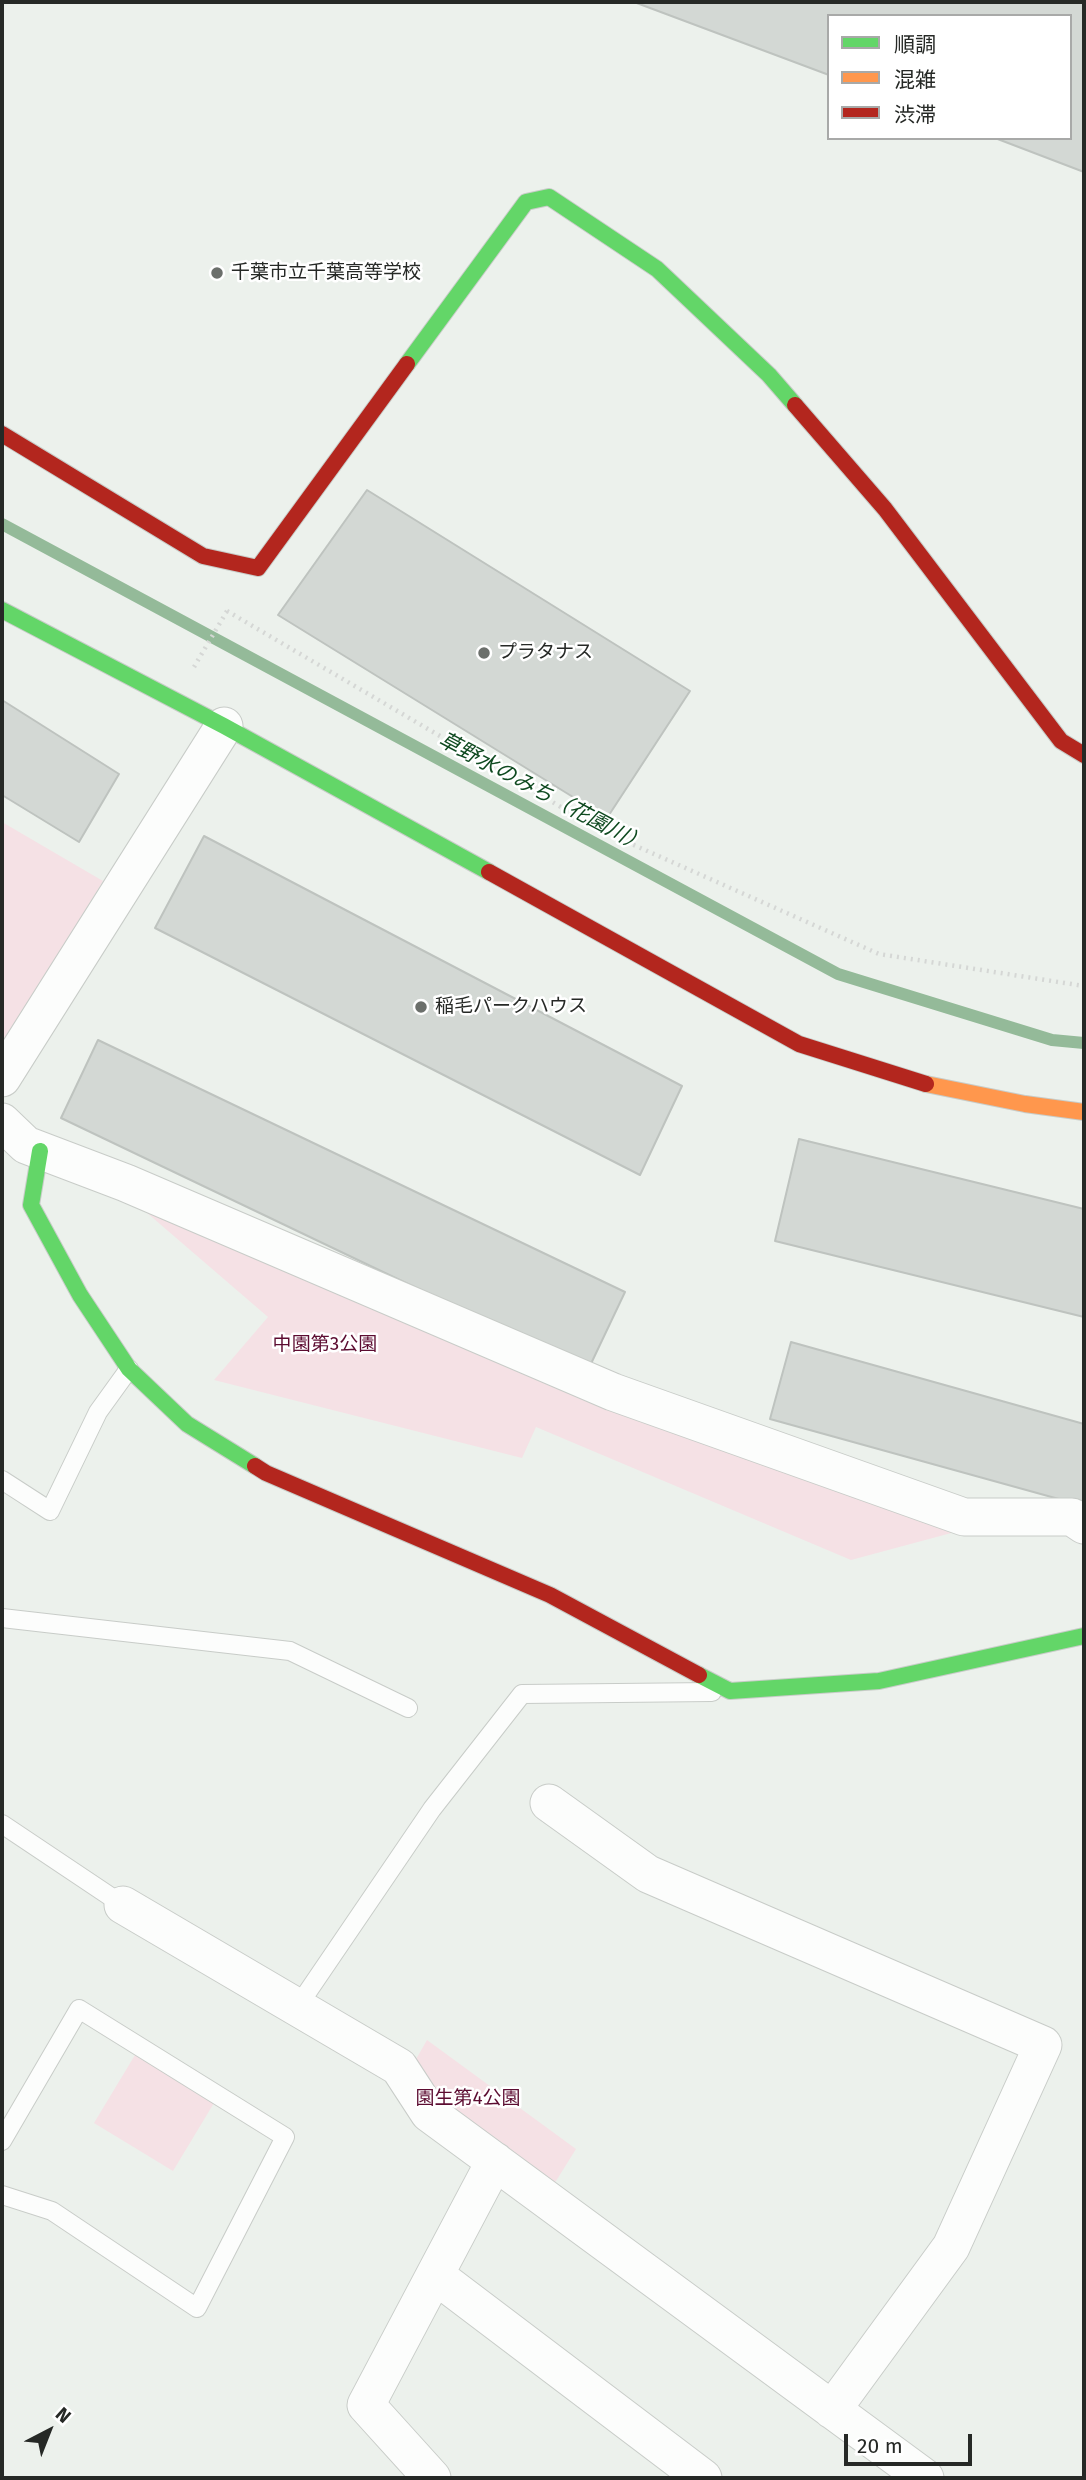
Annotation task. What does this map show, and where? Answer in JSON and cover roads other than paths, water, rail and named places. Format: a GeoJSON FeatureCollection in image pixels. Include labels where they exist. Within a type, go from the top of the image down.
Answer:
{"type":"FeatureCollection","features":[{"type":"Feature","properties":{"kind":"street"},"geometry":{"type":"LineString","coordinates":[[2,434],[203,556],[258,568],[526,202],[549,198],[657,269],[769,375],[885,509],[1061,741],[1084,755]]}},
{"type":"Feature","properties":{"kind":"street"},"geometry":{"type":"LineString","coordinates":[[2,610],[224,726],[799,1044],[921,1083],[1025,1104],[1084,1112]]}},
{"type":"Feature","properties":{"kind":"street"},"geometry":{"type":"LineString","coordinates":[[2,1078],[224,726]]}},
{"type":"Feature","properties":{"kind":"street"},"geometry":{"type":"LineString","coordinates":[[2,1122],[26,1145],[139,1189],[612,1392],[964,1517],[1072,1517],[1084,1525]]}},
{"type":"Feature","properties":{"kind":"street"},"geometry":{"type":"LineString","coordinates":[[40,1150],[31,1205],[80,1295],[129,1369],[187,1424],[266,1473],[550,1595],[730,1691],[879,1681],[1084,1636]]}},
{"type":"Feature","properties":{"kind":"street"},"geometry":{"type":"LineString","coordinates":[[549,1803],[648,1874],[1043,2045],[951,2247],[832,2410]]}},
{"type":"Feature","properties":{"kind":"street"},"geometry":{"type":"LineString","coordinates":[[123,1905],[399,2067],[429,2113],[925,2478]]}},
{"type":"Feature","properties":{"kind":"street"},"geometry":{"type":"LineString","coordinates":[[432,2478],[366,2405],[495,2161]]}},
{"type":"Feature","properties":{"kind":"street"},"geometry":{"type":"LineString","coordinates":[[435,2275],[703,2478]]}},
{"type":"Feature","properties":{"kind":"lane"},"geometry":{"type":"LineString","coordinates":[[2,1480],[50,1511],[98,1412],[129,1369]]}},
{"type":"Feature","properties":{"kind":"lane"},"geometry":{"type":"LineString","coordinates":[[2,1618],[290,1651],[408,1708]]}},
{"type":"Feature","properties":{"kind":"lane"},"geometry":{"type":"LineString","coordinates":[[298,2006],[432,1809],[522,1695],[730,1691]]}},
{"type":"Feature","properties":{"kind":"lane"},"geometry":{"type":"LineString","coordinates":[[2,1825],[123,1905]]}},
{"type":"Feature","properties":{"kind":"lane"},"geometry":{"type":"LineString","coordinates":[[2,2141],[79,2009],[285,2137],[197,2308],[52,2211],[2,2195]]}},
{"type":"Feature","properties":{"kind":"waterway","name":"草野水のみち（花園川）"},"geometry":{"type":"LineString","coordinates":[[2,524],[838,974],[1052,1040],[1084,1043]]}},
{"type":"Feature","properties":{"kind":"place","name":"千葉市立千葉高等学校"},"geometry":{"type":"Point","coordinates":[217,273]}},
{"type":"Feature","properties":{"kind":"place","name":"プラタナス"},"geometry":{"type":"Point","coordinates":[484,653]}},
{"type":"Feature","properties":{"kind":"place","name":"稲毛パークハウス"},"geometry":{"type":"Point","coordinates":[421,1007]}},
{"type":"Feature","properties":{"kind":"park label","name":"中園第3公園"},"geometry":{"type":"Point","coordinates":[325,1345]}},
{"type":"Feature","properties":{"kind":"park label","name":"園生第4公園"},"geometry":{"type":"Point","coordinates":[468,2099]}}]}
